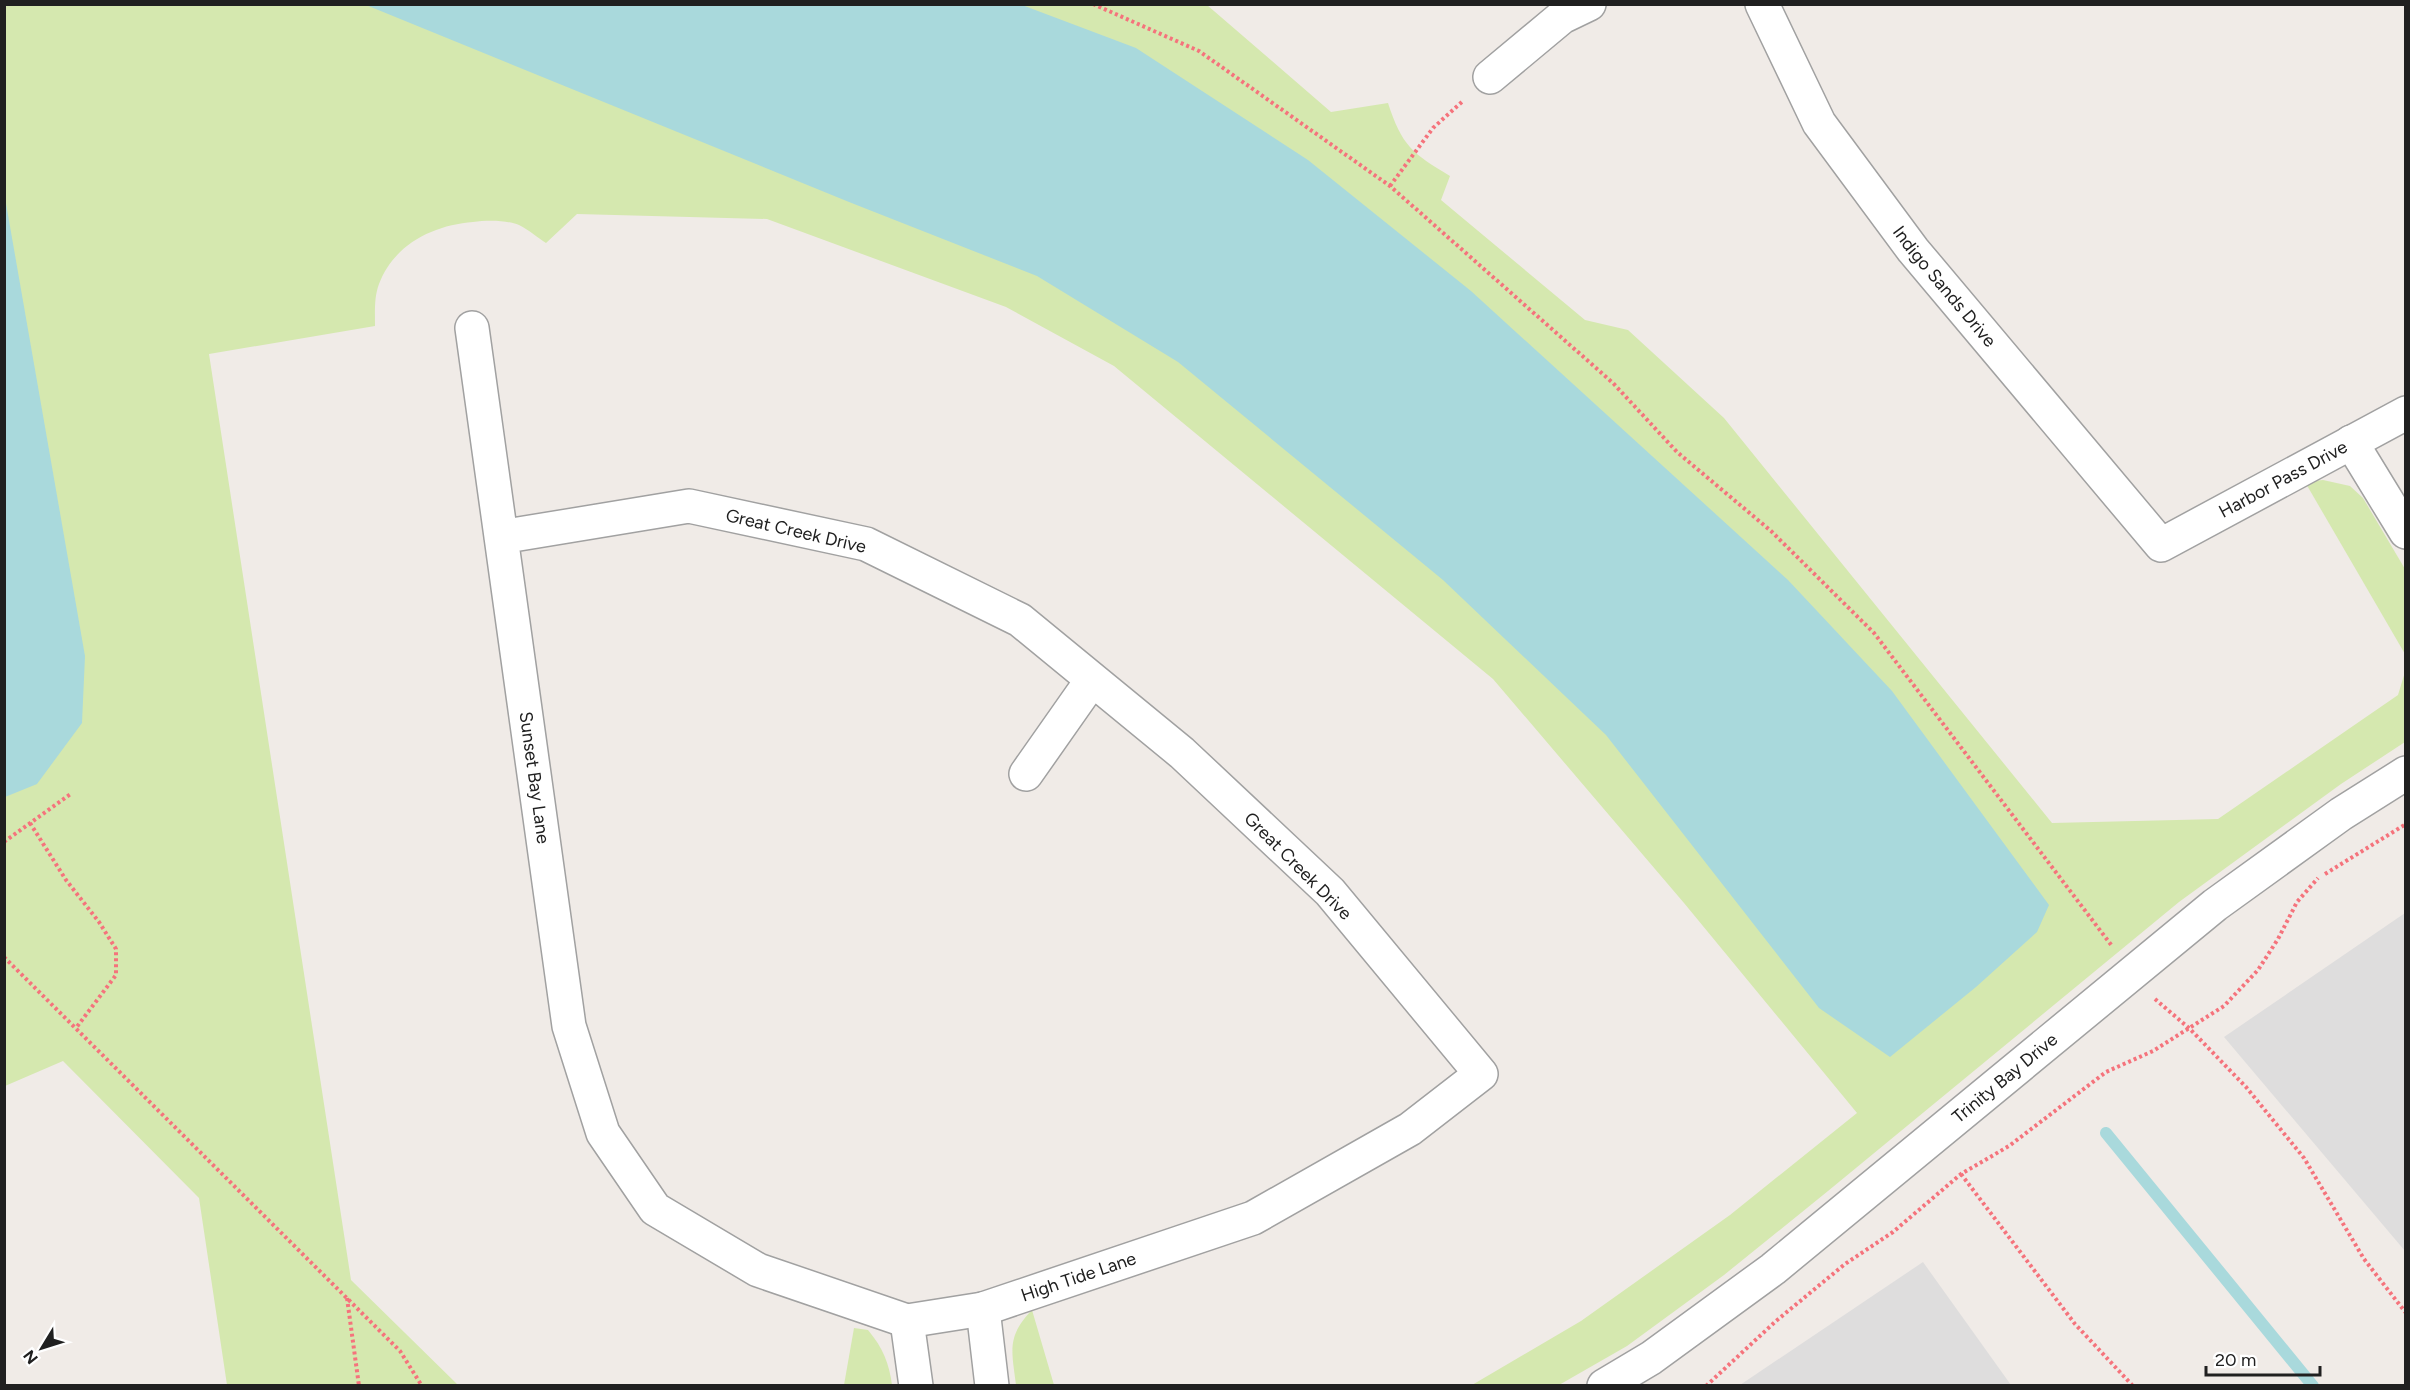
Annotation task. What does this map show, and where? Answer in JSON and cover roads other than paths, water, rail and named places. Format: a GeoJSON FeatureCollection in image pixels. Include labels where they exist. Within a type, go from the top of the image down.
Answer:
{"type":"FeatureCollection","features":[{"type":"Feature","properties":{"kind":"street"},"geometry":{"type":"LineString","coordinates":[[1490,77],[1562,17],[1589,4]]}},
{"type":"Feature","properties":{"kind":"street","name":"Indigo Sands Drive"},"geometry":{"type":"LineString","coordinates":[[1762,4],[1820,123],[1913,250],[2161,545]]}},
{"type":"Feature","properties":{"kind":"street","name":"Sunset Bay Lane"},"geometry":{"type":"LineString","coordinates":[[472,328],[569,1026],[603,1133],[655,1209]]}},
{"type":"Feature","properties":{"kind":"street","name":"Harbor Pass Drive"},"geometry":{"type":"LineString","coordinates":[[2161,545],[2406,413]]}},
{"type":"Feature","properties":{"kind":"street"},"geometry":{"type":"LineString","coordinates":[[2351,442],[2406,532]]}},
{"type":"Feature","properties":{"kind":"street","name":"Great Creek Drive"},"geometry":{"type":"LineString","coordinates":[[501,537],[689,506],[866,544],[1020,620],[1182,753],[1330,892],[1481,1074]]}},
{"type":"Feature","properties":{"kind":"street"},"geometry":{"type":"LineString","coordinates":[[1026,774],[1092,680]]}},
{"type":"Feature","properties":{"kind":"street","name":"Trinity Bay Drive"},"geometry":{"type":"LineString","coordinates":[[1604,1386],[1651,1358],[1773,1269],[2215,905],[2341,814],[2406,773]]}},
{"type":"Feature","properties":{"kind":"street","name":"High Tide Lane"},"geometry":{"type":"LineString","coordinates":[[655,1209],[758,1270],[907,1321],[982,1309],[1252,1218],[1410,1129],[1481,1074]]}},
{"type":"Feature","properties":{"kind":"street"},"geometry":{"type":"LineString","coordinates":[[982,1309],[992,1386]]}},
{"type":"Feature","properties":{"kind":"street"},"geometry":{"type":"LineString","coordinates":[[907,1321],[916,1386]]}},
{"type":"Feature","properties":{"kind":"water"},"geometry":{"type":"Polygon","coordinates":[[[366,5],[1022,5],[1136,48],[1308,160],[1471,291],[1788,580],[1892,691],[2049,905],[2037,932],[1976,987],[1890,1057],[1819,1008],[1606,735],[1443,580],[1178,362],[1037,276],[366,5]]]}},
{"type":"Feature","properties":{"kind":"water"},"geometry":{"type":"Polygon","coordinates":[[[4,192],[85,656],[82,723],[37,784],[5,797],[4,192]]]}},
{"type":"Feature","properties":{"kind":"waterway"},"geometry":{"type":"LineString","coordinates":[[2106,1133],[2313,1386]]}}]}
